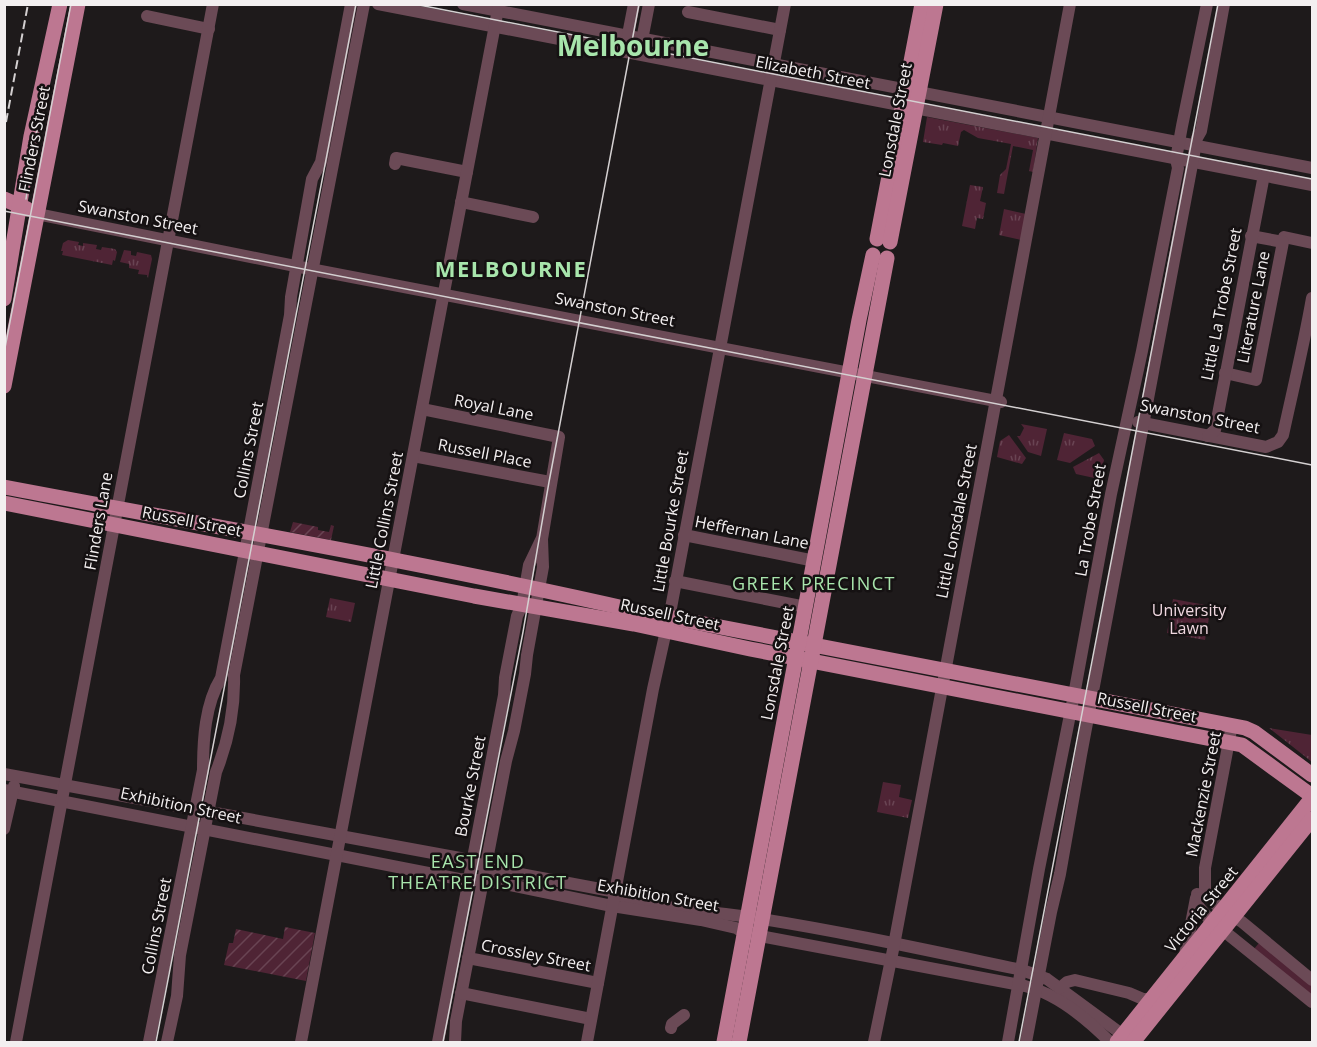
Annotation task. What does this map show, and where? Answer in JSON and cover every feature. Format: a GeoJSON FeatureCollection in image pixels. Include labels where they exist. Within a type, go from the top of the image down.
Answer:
{"type":"FeatureCollection","features":[{"type":"Feature","properties":{"kind":"main road","name":"Flinders Street"},"geometry":{"type":"LineString","coordinates":[[4,299],[14,213],[60,4]]}},
{"type":"Feature","properties":{"kind":"main road","name":"Flinders Street"},"geometry":{"type":"LineString","coordinates":[[4,386],[40,216],[43,184],[78,4]]}},
{"type":"Feature","properties":{"kind":"main road","name":"Lonsdale Street"},"geometry":{"type":"LineString","coordinates":[[724,1042],[737,1014],[837,476],[912,91],[922,4]]}},
{"type":"Feature","properties":{"kind":"main road","name":"Lonsdale Street"},"geometry":{"type":"LineString","coordinates":[[912,91],[936,4]]}},
{"type":"Feature","properties":{"kind":"main road","name":"Swanston Street"},"geometry":{"type":"LineString","coordinates":[[4,199],[14,213],[40,216]]}},
{"type":"Feature","properties":{"kind":"main road","name":"Russell Street"},"geometry":{"type":"LineString","coordinates":[[5,493],[81,502],[532,588],[636,618]]}},
{"type":"Feature","properties":{"kind":"main road","name":"Russell Street"},"geometry":{"type":"LineString","coordinates":[[5,493],[79,518],[529,606],[636,618],[668,624],[709,632],[803,659],[1229,742],[1249,748],[1312,797]]}},
{"type":"Feature","properties":{"kind":"main road"},"geometry":{"type":"LineString","coordinates":[[79,518],[81,502]]}},
{"type":"Feature","properties":{"kind":"main road","name":"Lonsdale Street"},"geometry":{"type":"LineString","coordinates":[[806,642],[806,607],[814,561],[831,511]]}},
{"type":"Feature","properties":{"kind":"main road"},"geometry":{"type":"LineString","coordinates":[[186,538],[190,522]]}},
{"type":"Feature","properties":{"kind":"main road"},"geometry":{"type":"LineString","coordinates":[[217,544],[220,528]]}},
{"type":"Feature","properties":{"kind":"main road","name":"Russell Street"},"geometry":{"type":"LineString","coordinates":[[709,632],[806,642],[1232,725],[1254,732],[1312,775]]}},
{"type":"Feature","properties":{"kind":"main road"},"geometry":{"type":"LineString","coordinates":[[856,669],[859,653]]}},
{"type":"Feature","properties":{"kind":"main road"},"geometry":{"type":"LineString","coordinates":[[1156,728],[1158,711]]}},
{"type":"Feature","properties":{"kind":"main road","name":"Victoria Street"},"geometry":{"type":"LineString","coordinates":[[1123,1041],[1184,958],[1223,920],[1312,797]]}},
{"type":"Feature","properties":{"kind":"main road","name":"Victoria Street"},"geometry":{"type":"LineString","coordinates":[[1123,1041],[1223,920],[1312,819]]}},
{"type":"Feature","properties":{"kind":"main road","name":"Lonsdale Street"},"geometry":{"type":"LineString","coordinates":[[737,1014],[739,1042]]}},
{"type":"Feature","properties":{"kind":"street","name":"Flinders Lane"},"geometry":{"type":"LineString","coordinates":[[16,1042],[213,4]]}},
{"type":"Feature","properties":{"kind":"street","name":"Collins Street"},"geometry":{"type":"LineString","coordinates":[[167,1042],[176,999],[180,955],[216,772],[225,751],[234,702],[234,675],[296,266],[312,182],[321,162],[351,4]]}},
{"type":"Feature","properties":{"kind":"street","name":"Collins Street"},"geometry":{"type":"LineString","coordinates":[[255,535],[314,270],[364,4]]}},
{"type":"Feature","properties":{"kind":"street","name":"Elizabeth Street"},"geometry":{"type":"LineString","coordinates":[[378,4],[1312,185]]}},
{"type":"Feature","properties":{"kind":"street","name":"Elizabeth Street"},"geometry":{"type":"LineString","coordinates":[[463,4],[498,8],[642,39],[1312,168]]}},
{"type":"Feature","properties":{"kind":"street"},"geometry":{"type":"LineString","coordinates":[[625,52],[634,4]]}},
{"type":"Feature","properties":{"kind":"street"},"geometry":{"type":"LineString","coordinates":[[639,55],[649,4]]}},
{"type":"Feature","properties":{"kind":"street","name":"Little Bourke Street"},"geometry":{"type":"LineString","coordinates":[[587,1042],[785,4]]}},
{"type":"Feature","properties":{"kind":"street","name":"Little Lonsdale Street"},"geometry":{"type":"LineString","coordinates":[[874,1042],[999,402],[1045,133],[1070,4]]}},
{"type":"Feature","properties":{"kind":"street","name":"La Trobe Street"},"geometry":{"type":"LineString","coordinates":[[1008,1042],[1047,827],[1178,168],[1176,159],[1207,4]]}},
{"type":"Feature","properties":{"kind":"street","name":"La Trobe Street"},"geometry":{"type":"LineString","coordinates":[[1026,1042],[1145,437],[1144,424],[1224,4]]}},
{"type":"Feature","properties":{"kind":"street","name":"Little Collins Street"},"geometry":{"type":"LineString","coordinates":[[301,1042],[498,8]]}},
{"type":"Feature","properties":{"kind":"street"},"geometry":{"type":"LineString","coordinates":[[688,12],[780,30]]}},
{"type":"Feature","properties":{"kind":"street"},"geometry":{"type":"LineString","coordinates":[[147,16],[209,28]]}},
{"type":"Feature","properties":{"kind":"street"},"geometry":{"type":"LineString","coordinates":[[395,164],[396,158],[467,172]]}},
{"type":"Feature","properties":{"kind":"street","name":"Little La Trobe Street"},"geometry":{"type":"LineString","coordinates":[[1208,436],[1215,430],[1264,175]]}},
{"type":"Feature","properties":{"kind":"street"},"geometry":{"type":"LineString","coordinates":[[461,202],[533,217]]}},
{"type":"Feature","properties":{"kind":"street","name":"Swanston Street"},"geometry":{"type":"LineString","coordinates":[[40,216],[999,402]]}},
{"type":"Feature","properties":{"kind":"street","name":"Literature Lane"},"geometry":{"type":"LineString","coordinates":[[1225,374],[1256,380],[1283,242],[1251,236]]}},
{"type":"Feature","properties":{"kind":"street"},"geometry":{"type":"LineString","coordinates":[[1284,237],[1312,243]]}},
{"type":"Feature","properties":{"kind":"street"},"geometry":{"type":"LineString","coordinates":[[1312,298],[1300,366],[1312,369]]}},
{"type":"Feature","properties":{"kind":"street","name":"Swanston Street"},"geometry":{"type":"LineString","coordinates":[[1127,420],[1266,447],[1278,442],[1283,435],[1294,381],[1300,366]]}},
{"type":"Feature","properties":{"kind":"street","name":"Royal Lane"},"geometry":{"type":"LineString","coordinates":[[422,409],[559,437]]}},
{"type":"Feature","properties":{"kind":"street","name":"Swanston Street"},"geometry":{"type":"LineString","coordinates":[[1124,433],[1145,437]]}},
{"type":"Feature","properties":{"kind":"street","name":"Bourke Street"},"geometry":{"type":"LineString","coordinates":[[455,1042],[461,993],[506,761],[514,731],[532,588],[543,567],[542,539],[559,437]]}},
{"type":"Feature","properties":{"kind":"street","name":"Russell Place"},"geometry":{"type":"LineString","coordinates":[[413,456],[550,482]]}},
{"type":"Feature","properties":{"kind":"street","name":"Heffernan Lane"},"geometry":{"type":"LineString","coordinates":[[684,536],[814,561]]}},
{"type":"Feature","properties":{"kind":"street","name":"Collins Street"},"geometry":{"type":"LineString","coordinates":[[149,1042],[203,770],[204,737],[214,690],[221,678],[252,551]]}},
{"type":"Feature","properties":{"kind":"street"},"geometry":{"type":"LineString","coordinates":[[675,581],[806,607]]}},
{"type":"Feature","properties":{"kind":"street","name":"Bourke Street"},"geometry":{"type":"LineString","coordinates":[[438,1042],[517,616],[529,606]]}},
{"type":"Feature","properties":{"kind":"street","name":"Mackenzie Street"},"geometry":{"type":"LineString","coordinates":[[1184,958],[1197,894],[1205,868],[1232,725]]}},
{"type":"Feature","properties":{"kind":"street"},"geometry":{"type":"LineString","coordinates":[[4,829],[10,776]]}},
{"type":"Feature","properties":{"kind":"street","name":"Exhibition Street"},"geometry":{"type":"LineString","coordinates":[[10,776],[420,850],[555,880],[613,900],[736,928],[752,934],[1036,988],[1123,1041]]}},
{"type":"Feature","properties":{"kind":"street","name":"Exhibition Street"},"geometry":{"type":"LineString","coordinates":[[8,791],[469,880],[483,880],[553,894],[613,900],[622,897],[676,908],[755,918],[1022,969],[1039,975],[1060,988],[1123,1041]]}},
{"type":"Feature","properties":{"kind":"street"},"geometry":{"type":"LineString","coordinates":[[92,806],[94,792]]}},
{"type":"Feature","properties":{"kind":"street"},"geometry":{"type":"LineString","coordinates":[[119,811],[122,797]]}},
{"type":"Feature","properties":{"kind":"street"},"geometry":{"type":"LineString","coordinates":[[416,870],[420,850]]}},
{"type":"Feature","properties":{"kind":"street","name":"Mackenzie Street"},"geometry":{"type":"LineString","coordinates":[[1205,868],[1206,893],[1223,920]]}},
{"type":"Feature","properties":{"kind":"street"},"geometry":{"type":"LineString","coordinates":[[553,894],[555,880]]}},
{"type":"Feature","properties":{"kind":"street"},"geometry":{"type":"LineString","coordinates":[[1197,894],[1200,909],[1223,920],[1312,980]]}},
{"type":"Feature","properties":{"kind":"street"},"geometry":{"type":"LineString","coordinates":[[1223,920],[1312,1002]]}},
{"type":"Feature","properties":{"kind":"street"},"geometry":{"type":"LineString","coordinates":[[781,940],[785,924]]}},
{"type":"Feature","properties":{"kind":"street"},"geometry":{"type":"LineString","coordinates":[[832,950],[836,933]]}},
{"type":"Feature","properties":{"kind":"street"},"geometry":{"type":"LineString","coordinates":[[906,964],[909,948]]}},
{"type":"Feature","properties":{"kind":"street","name":"Crossley Street"},"geometry":{"type":"LineString","coordinates":[[468,958],[598,983]]}},
{"type":"Feature","properties":{"kind":"street"},"geometry":{"type":"LineString","coordinates":[[1060,988],[1075,980],[1129,993],[1143,999],[1152,999]]}},
{"type":"Feature","properties":{"kind":"street"},"geometry":{"type":"LineString","coordinates":[[461,993],[591,1019]]}},
{"type":"Feature","properties":{"kind":"street"},"geometry":{"type":"LineString","coordinates":[[671,1028],[672,1024],[684,1015]]}},
{"type":"Feature","properties":{"kind":"green space"},"geometry":{"type":"Polygon","coordinates":[[[927,117],[1038,138],[1033,172],[1029,171],[1033,150],[1013,146],[1004,194],[997,193],[1000,175],[1006,169],[1011,144],[978,138],[964,130],[961,132],[958,146],[923,142],[927,117]]]}},
{"type":"Feature","properties":{"kind":"green space"},"geometry":{"type":"Polygon","coordinates":[[[970,185],[983,187],[980,201],[986,203],[983,219],[977,218],[975,229],[962,226],[970,185]]]}},
{"type":"Feature","properties":{"kind":"green space"},"geometry":{"type":"Polygon","coordinates":[[[1004,209],[1026,214],[1021,240],[999,235],[1004,209]]]}},
{"type":"Feature","properties":{"kind":"green space"},"geometry":{"type":"Polygon","coordinates":[[[68,240],[79,242],[78,245],[83,246],[83,243],[97,245],[96,249],[101,250],[102,247],[115,249],[117,252],[115,261],[113,260],[112,265],[62,255],[63,243],[68,240]]]}},
{"type":"Feature","properties":{"kind":"green space"},"geometry":{"type":"Polygon","coordinates":[[[124,250],[131,251],[131,255],[136,256],[137,252],[151,255],[148,278],[147,275],[138,274],[139,270],[129,268],[129,264],[120,262],[124,250]]]}},
{"type":"Feature","properties":{"kind":"green space"},"geometry":{"type":"Polygon","coordinates":[[[1021,424],[1047,429],[1041,456],[1028,452],[1017,436],[1020,436],[1024,428],[1021,424]]]}},
{"type":"Feature","properties":{"kind":"green space"},"geometry":{"type":"Polygon","coordinates":[[[1064,433],[1092,439],[1095,446],[1070,463],[1057,460],[1064,433]]]}},
{"type":"Feature","properties":{"kind":"green space"},"geometry":{"type":"Polygon","coordinates":[[[1009,435],[1026,458],[1022,464],[997,457],[1000,441],[1009,435]]]}},
{"type":"Feature","properties":{"kind":"green space"},"geometry":{"type":"Polygon","coordinates":[[[1099,453],[1104,460],[1099,479],[1076,474],[1073,467],[1099,453]]]}},
{"type":"Feature","properties":{"kind":"green space"},"geometry":{"type":"Polygon","coordinates":[[[293,522],[318,527],[318,530],[329,532],[331,525],[334,526],[331,540],[290,532],[293,522]]]}},
{"type":"Feature","properties":{"kind":"green space"},"geometry":{"type":"Polygon","coordinates":[[[330,598],[355,603],[351,622],[326,617],[330,598]]]}},
{"type":"Feature","properties":{"kind":"green space","name":"University Lawn"},"geometry":{"type":"Polygon","coordinates":[[[1173,599],[1211,606],[1205,640],[1167,633],[1173,599]]]}},
{"type":"Feature","properties":{"kind":"green space"},"geometry":{"type":"Polygon","coordinates":[[[1269,728],[1312,735],[1312,762],[1269,728]]]}},
{"type":"Feature","properties":{"kind":"green space"},"geometry":{"type":"Polygon","coordinates":[[[883,782],[901,785],[899,797],[912,800],[908,818],[877,812],[883,782]]]}},
{"type":"Feature","properties":{"kind":"green space"},"geometry":{"type":"Polygon","coordinates":[[[285,927],[315,933],[306,981],[224,965],[229,943],[233,943],[236,929],[283,939],[285,927]]]}},
{"type":"Feature","properties":{"kind":"green space"},"geometry":{"type":"Polygon","coordinates":[[[1259,943],[1312,985],[1312,996],[1254,949],[1259,943]]]}},
{"type":"Feature","properties":{"kind":"tram line"},"geometry":{"type":"LineString","coordinates":[[4,353],[71,4]]}},
{"type":"Feature","properties":{"kind":"tram line"},"geometry":{"type":"LineString","coordinates":[[156,1042],[356,4]]}},
{"type":"Feature","properties":{"kind":"tram line"},"geometry":{"type":"LineString","coordinates":[[414,4],[1312,179]]}},
{"type":"Feature","properties":{"kind":"tram line"},"geometry":{"type":"LineString","coordinates":[[443,1042],[523,632],[639,4]]}},
{"type":"Feature","properties":{"kind":"tram line"},"geometry":{"type":"LineString","coordinates":[[1019,1042],[1218,4]]}},
{"type":"Feature","properties":{"kind":"tram line"},"geometry":{"type":"LineString","coordinates":[[26,199],[34,143],[45,96]]}},
{"type":"Feature","properties":{"kind":"tram line"},"geometry":{"type":"LineString","coordinates":[[4,211],[1312,465]]}},
{"type":"Feature","properties":{"kind":"railway"},"geometry":{"type":"LineString","coordinates":[[6,122],[28,4]]}},
{"type":"Feature","properties":{"kind":"district","name":"Melbourne"},"geometry":{"type":"Point","coordinates":[633,46]}},
{"type":"Feature","properties":{"kind":"district","name":"MELBOURNE"},"geometry":{"type":"Point","coordinates":[511,269]}},
{"type":"Feature","properties":{"kind":"district","name":"GREEK PRECINCT"},"geometry":{"type":"Point","coordinates":[814,584]}},
{"type":"Feature","properties":{"kind":"district","name":"EAST END THEATRE DISTRICT"},"geometry":{"type":"Point","coordinates":[478,872]}}]}
